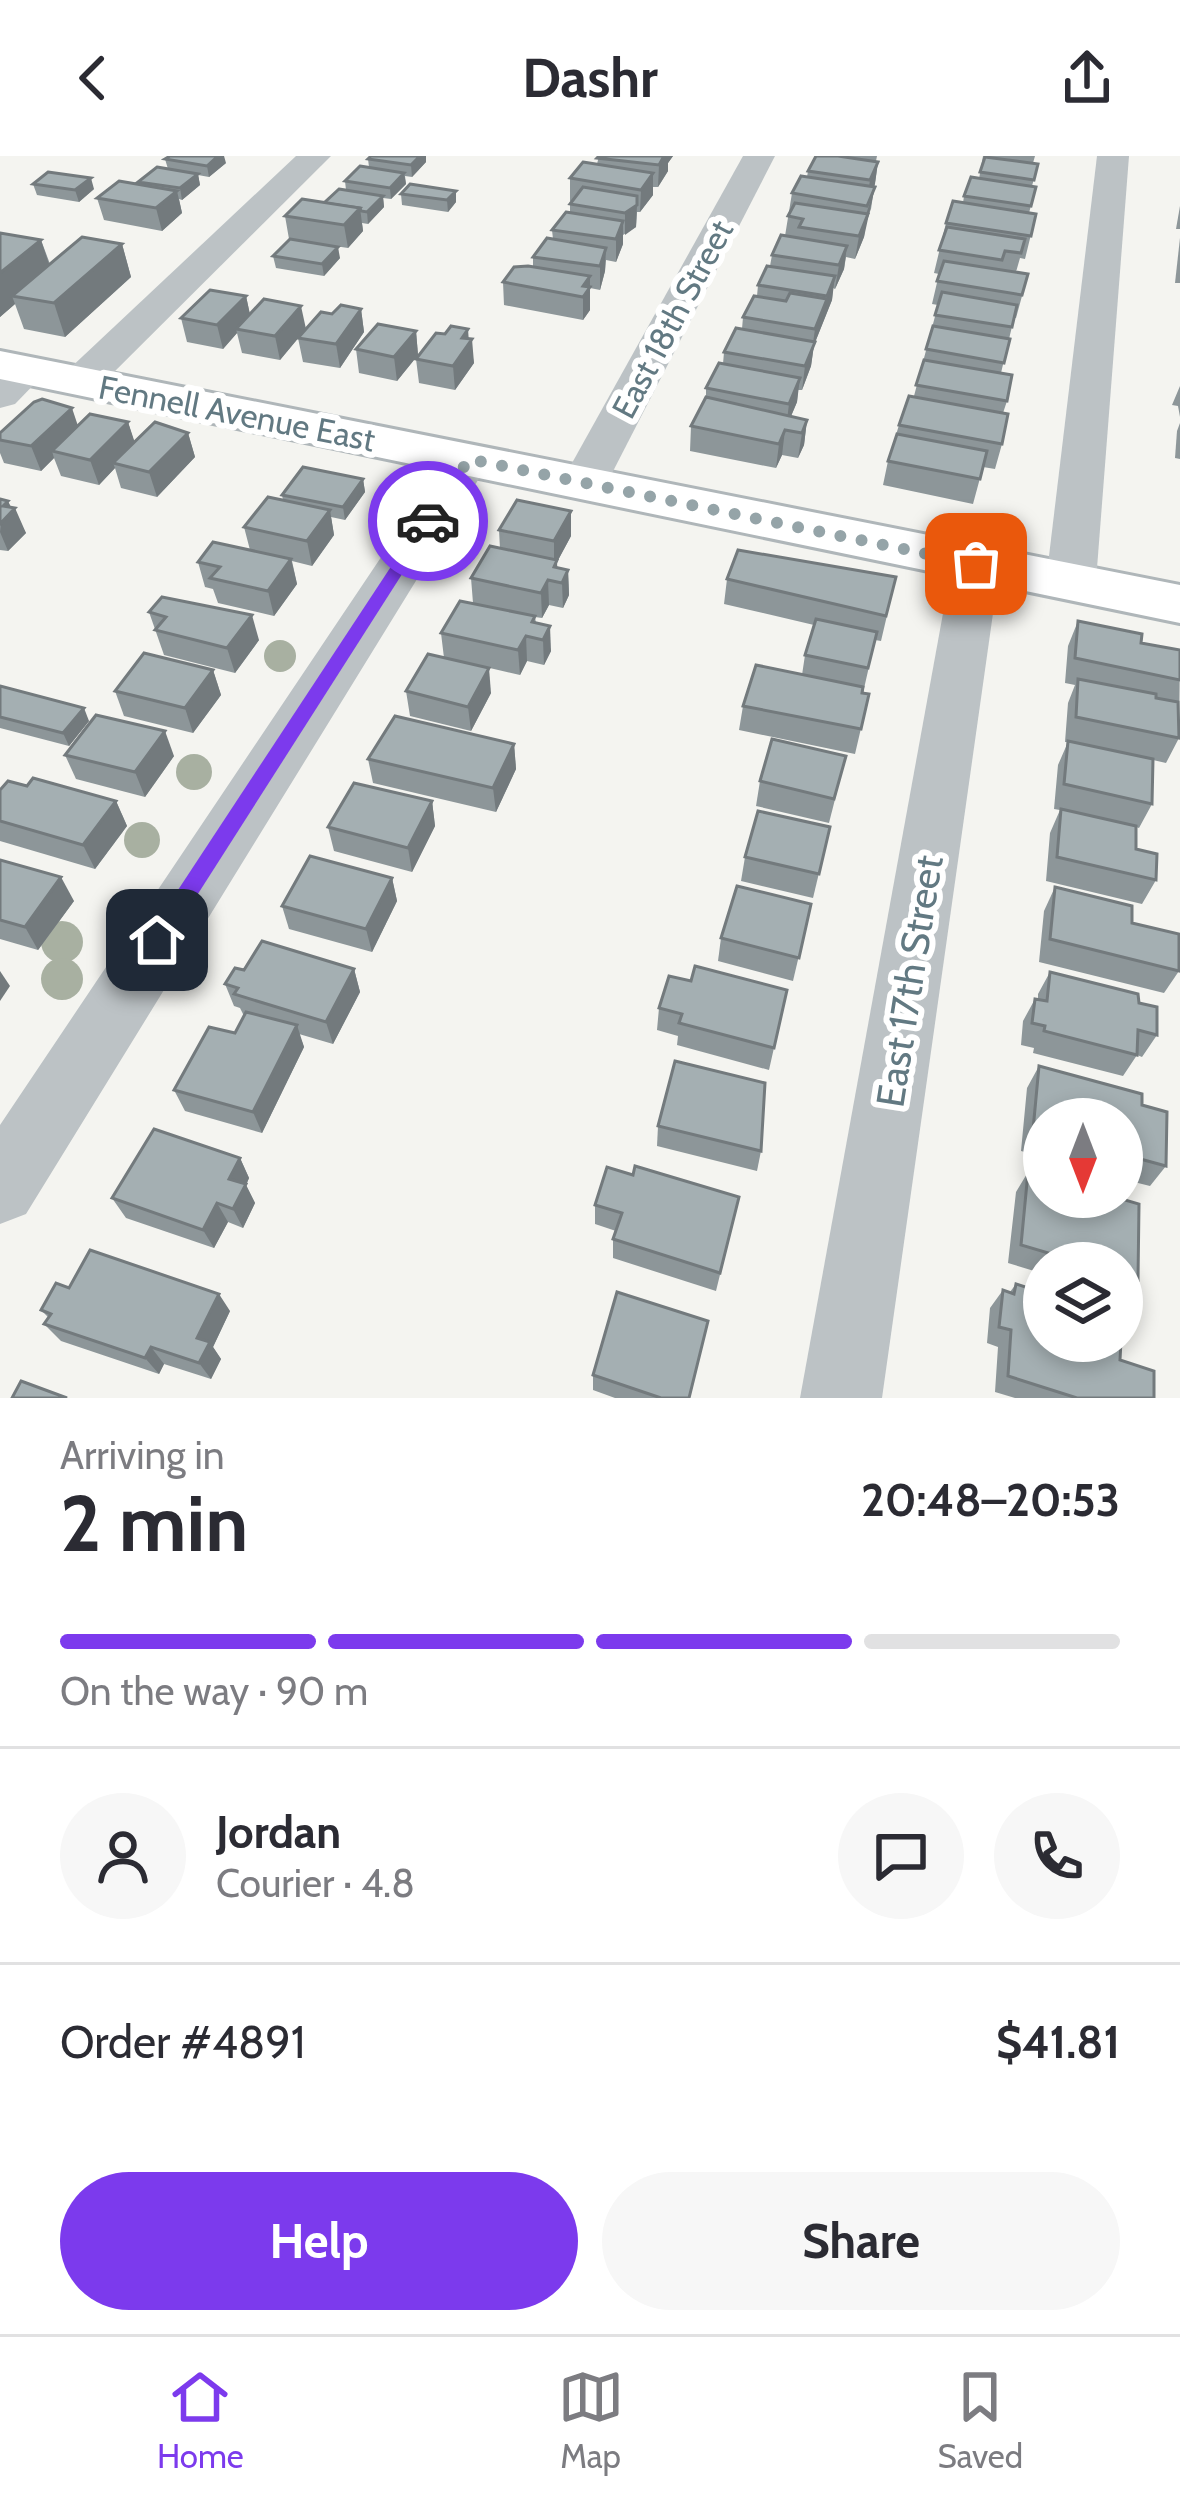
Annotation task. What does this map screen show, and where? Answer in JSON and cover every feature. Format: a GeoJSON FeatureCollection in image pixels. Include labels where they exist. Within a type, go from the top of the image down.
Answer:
{"type":"FeatureCollection","features":[{"type":"Feature","properties":{"kind":"main road","name":"Fennell Avenue East"},"geometry":{"type":"LineString","coordinates":[[9,377],[81,381],[1180,604]]}},
{"type":"Feature","properties":{"kind":"street"},"geometry":{"type":"LineString","coordinates":[[81,381],[315,156]]}},
{"type":"Feature","properties":{"kind":"street","name":"East 18th Street"},"geometry":{"type":"LineString","coordinates":[[585,482],[759,156]]}},
{"type":"Feature","properties":{"kind":"street"},"geometry":{"type":"LineString","coordinates":[[1071,581],[1113,156]]}},
{"type":"Feature","properties":{"kind":"street"},"geometry":{"type":"LineString","coordinates":[[0,1189],[469,459]]}},
{"type":"Feature","properties":{"kind":"street","name":"East 17th Street"},"geometry":{"type":"LineString","coordinates":[[841,1398],[976,564]]}},
{"type":"Feature","properties":{"kind":"building"},"geometry":{"type":"Polygon","coordinates":[[[218,156],[207,166],[165,159],[218,156]]]}},
{"type":"Feature","properties":{"kind":"building"},"geometry":{"type":"Polygon","coordinates":[[[420,156],[411,165],[368,159],[420,156]]]}},
{"type":"Feature","properties":{"kind":"building"},"geometry":{"type":"Polygon","coordinates":[[[599,156],[664,156],[659,165],[599,156]]]}},
{"type":"Feature","properties":{"kind":"building"},"geometry":{"type":"Polygon","coordinates":[[[816,156],[878,162],[870,180],[808,171],[816,156]]]}},
{"type":"Feature","properties":{"kind":"building"},"geometry":{"type":"Polygon","coordinates":[[[985,157],[1038,164],[1034,180],[980,172],[985,157]]]}},
{"type":"Feature","properties":{"kind":"building"},"geometry":{"type":"Polygon","coordinates":[[[583,162],[653,173],[641,190],[570,178],[583,162]]]}},
{"type":"Feature","properties":{"kind":"building"},"geometry":{"type":"Polygon","coordinates":[[[360,166],[404,173],[390,188],[345,181],[360,166]]]}},
{"type":"Feature","properties":{"kind":"building"},"geometry":{"type":"Polygon","coordinates":[[[157,167],[198,174],[180,188],[138,182],[157,167]]]}},
{"type":"Feature","properties":{"kind":"building"},"geometry":{"type":"Polygon","coordinates":[[[48,172],[91,178],[75,190],[33,184],[48,172]]]}},
{"type":"Feature","properties":{"kind":"building"},"geometry":{"type":"Polygon","coordinates":[[[801,176],[875,187],[867,206],[792,193],[801,176]]]}},
{"type":"Feature","properties":{"kind":"building"},"geometry":{"type":"Polygon","coordinates":[[[971,177],[1036,187],[1031,206],[964,196],[971,177]]]}},
{"type":"Feature","properties":{"kind":"building"},"geometry":{"type":"Polygon","coordinates":[[[119,181],[177,191],[156,208],[97,198],[119,181]]]}},
{"type":"Feature","properties":{"kind":"building"},"geometry":{"type":"Polygon","coordinates":[[[410,184],[456,191],[447,200],[401,194],[410,184]]]}},
{"type":"Feature","properties":{"kind":"building"},"geometry":{"type":"Polygon","coordinates":[[[583,187],[637,196],[637,205],[625,213],[570,204],[583,187]]]}},
{"type":"Feature","properties":{"kind":"building"},"geometry":{"type":"Polygon","coordinates":[[[339,189],[383,196],[367,212],[324,203],[339,189]]]}},
{"type":"Feature","properties":{"kind":"building"},"geometry":{"type":"Polygon","coordinates":[[[302,199],[360,208],[344,225],[285,216],[302,199]]]}},
{"type":"Feature","properties":{"kind":"building"},"geometry":{"type":"Polygon","coordinates":[[[953,201],[1036,214],[1031,236],[946,223],[953,201]]]}},
{"type":"Feature","properties":{"kind":"building"},"geometry":{"type":"Polygon","coordinates":[[[795,203],[868,214],[859,236],[799,227],[803,219],[788,216],[795,203]]]}},
{"type":"Feature","properties":{"kind":"building"},"geometry":{"type":"Polygon","coordinates":[[[566,212],[623,221],[616,239],[552,230],[566,212]]]}},
{"type":"Feature","properties":{"kind":"building"},"geometry":{"type":"Polygon","coordinates":[[[947,227],[1025,239],[1021,253],[1005,251],[1002,260],[939,250],[947,227]]]}},
{"type":"Feature","properties":{"kind":"building"},"geometry":{"type":"Polygon","coordinates":[[[0,233],[41,240],[0,273],[0,233]]]}},
{"type":"Feature","properties":{"kind":"building"},"geometry":{"type":"Polygon","coordinates":[[[781,235],[847,246],[839,265],[772,255],[781,235]]]}},
{"type":"Feature","properties":{"kind":"building"},"geometry":{"type":"Polygon","coordinates":[[[82,237],[122,244],[54,303],[12,296],[82,237]]]}},
{"type":"Feature","properties":{"kind":"building"},"geometry":{"type":"Polygon","coordinates":[[[547,238],[606,248],[600,266],[533,257],[547,238]]]}},
{"type":"Feature","properties":{"kind":"building"},"geometry":{"type":"Polygon","coordinates":[[[290,239],[338,247],[322,264],[273,256],[290,239]]]}},
{"type":"Feature","properties":{"kind":"building"},"geometry":{"type":"Polygon","coordinates":[[[944,261],[1028,274],[1022,295],[937,281],[944,261]]]}},
{"type":"Feature","properties":{"kind":"building"},"geometry":{"type":"Polygon","coordinates":[[[767,266],[835,276],[827,296],[758,285],[767,266]]]}},
{"type":"Feature","properties":{"kind":"building"},"geometry":{"type":"Polygon","coordinates":[[[514,267],[590,276],[583,286],[590,287],[583,297],[503,282],[514,267]]]}},
{"type":"Feature","properties":{"kind":"building"},"geometry":{"type":"Polygon","coordinates":[[[210,290],[246,296],[217,325],[181,318],[210,290]]]}},
{"type":"Feature","properties":{"kind":"building"},"geometry":{"type":"Polygon","coordinates":[[[942,292],[1017,305],[1012,327],[935,315],[942,292]]]}},
{"type":"Feature","properties":{"kind":"building"},"geometry":{"type":"Polygon","coordinates":[[[790,293],[827,299],[815,329],[743,317],[754,296],[786,301],[790,293]]]}},
{"type":"Feature","properties":{"kind":"building"},"geometry":{"type":"Polygon","coordinates":[[[264,299],[301,306],[275,336],[236,329],[264,299]]]}},
{"type":"Feature","properties":{"kind":"building"},"geometry":{"type":"Polygon","coordinates":[[[341,305],[361,309],[336,344],[298,338],[321,312],[332,314],[341,305]]]}},
{"type":"Feature","properties":{"kind":"building"},"geometry":{"type":"Polygon","coordinates":[[[378,324],[416,331],[394,357],[356,349],[378,324]]]}},
{"type":"Feature","properties":{"kind":"building"},"geometry":{"type":"Polygon","coordinates":[[[451,326],[468,329],[462,338],[472,339],[453,366],[416,359],[436,333],[445,334],[451,326]]]}},
{"type":"Feature","properties":{"kind":"building"},"geometry":{"type":"Polygon","coordinates":[[[933,326],[1010,339],[1004,363],[926,349],[933,326]]]}},
{"type":"Feature","properties":{"kind":"building"},"geometry":{"type":"Polygon","coordinates":[[[736,328],[815,342],[805,366],[724,352],[736,328]]]}},
{"type":"Feature","properties":{"kind":"building"},"geometry":{"type":"Polygon","coordinates":[[[924,360],[1012,375],[1007,401],[916,385],[924,360]]]}},
{"type":"Feature","properties":{"kind":"building"},"geometry":{"type":"Polygon","coordinates":[[[719,363],[800,378],[789,404],[706,388],[719,363]]]}},
{"type":"Feature","properties":{"kind":"building"},"geometry":{"type":"Polygon","coordinates":[[[909,396],[1008,414],[1002,444],[899,425],[909,396]]]}},
{"type":"Feature","properties":{"kind":"building"},"geometry":{"type":"Polygon","coordinates":[[[706,397],[807,420],[802,433],[785,430],[779,444],[691,426],[706,397]]]}},
{"type":"Feature","properties":{"kind":"building"},"geometry":{"type":"Polygon","coordinates":[[[42,399],[72,408],[31,446],[0,440],[0,433],[42,399]]]}},
{"type":"Feature","properties":{"kind":"building"},"geometry":{"type":"Polygon","coordinates":[[[90,414],[128,422],[90,460],[52,451],[90,414]]]}},
{"type":"Feature","properties":{"kind":"building"},"geometry":{"type":"Polygon","coordinates":[[[155,422],[188,433],[149,472],[113,463],[155,422]]]}},
{"type":"Feature","properties":{"kind":"building"},"geometry":{"type":"Polygon","coordinates":[[[897,434],[987,451],[980,479],[888,461],[897,434]]]}},
{"type":"Feature","properties":{"kind":"building"},"geometry":{"type":"Polygon","coordinates":[[[303,467],[363,479],[343,507],[282,495],[303,467]]]}},
{"type":"Feature","properties":{"kind":"building"},"geometry":{"type":"Polygon","coordinates":[[[268,497],[330,510],[307,541],[244,527],[268,497]]]}},
{"type":"Feature","properties":{"kind":"building"},"geometry":{"type":"Polygon","coordinates":[[[0,499],[8,501],[3,506],[15,508],[0,524],[0,499]]]}},
{"type":"Feature","properties":{"kind":"building"},"geometry":{"type":"Polygon","coordinates":[[[517,500],[571,511],[554,541],[499,530],[517,500]]]}},
{"type":"Feature","properties":{"kind":"building"},"geometry":{"type":"Polygon","coordinates":[[[213,542],[291,559],[268,591],[210,578],[220,567],[198,562],[213,542]]]}},
{"type":"Feature","properties":{"kind":"building"},"geometry":{"type":"Polygon","coordinates":[[[490,546],[557,560],[554,567],[568,570],[562,583],[548,580],[541,593],[471,578],[490,546]]]}},
{"type":"Feature","properties":{"kind":"building"},"geometry":{"type":"Polygon","coordinates":[[[738,550],[896,577],[886,616],[727,579],[738,550]]]}},
{"type":"Feature","properties":{"kind":"building"},"geometry":{"type":"Polygon","coordinates":[[[162,597],[252,615],[227,648],[155,630],[166,617],[149,612],[162,597]]]}},
{"type":"Feature","properties":{"kind":"building"},"geometry":{"type":"Polygon","coordinates":[[[460,601],[535,616],[532,622],[550,626],[543,640],[526,636],[518,650],[441,633],[460,601]]]}},
{"type":"Feature","properties":{"kind":"building"},"geometry":{"type":"Polygon","coordinates":[[[816,619],[877,632],[868,668],[805,655],[816,619]]]}},
{"type":"Feature","properties":{"kind":"building"},"geometry":{"type":"Polygon","coordinates":[[[1078,621],[1142,634],[1141,643],[1180,650],[1180,680],[1075,658],[1078,621]]]}},
{"type":"Feature","properties":{"kind":"building"},"geometry":{"type":"Polygon","coordinates":[[[144,653],[213,670],[185,708],[115,691],[144,653]]]}},
{"type":"Feature","properties":{"kind":"building"},"geometry":{"type":"Polygon","coordinates":[[[428,654],[489,668],[468,707],[406,691],[428,654]]]}},
{"type":"Feature","properties":{"kind":"building"},"geometry":{"type":"Polygon","coordinates":[[[756,665],[863,687],[862,693],[869,694],[861,729],[743,706],[756,665]]]}},
{"type":"Feature","properties":{"kind":"building"},"geometry":{"type":"Polygon","coordinates":[[[1078,679],[1178,702],[1179,738],[1076,717],[1078,679]]]}},
{"type":"Feature","properties":{"kind":"building"},"geometry":{"type":"Polygon","coordinates":[[[0,686],[84,708],[63,733],[0,717],[0,686]]]}},
{"type":"Feature","properties":{"kind":"building"},"geometry":{"type":"Polygon","coordinates":[[[96,715],[165,731],[135,772],[65,755],[96,715]]]}},
{"type":"Feature","properties":{"kind":"building"},"geometry":{"type":"Polygon","coordinates":[[[395,716],[514,744],[493,788],[368,759],[395,716]]]}},
{"type":"Feature","properties":{"kind":"building"},"geometry":{"type":"Polygon","coordinates":[[[772,739],[846,756],[834,799],[760,781],[772,739]]]}},
{"type":"Feature","properties":{"kind":"building"},"geometry":{"type":"Polygon","coordinates":[[[1068,741],[1153,759],[1152,804],[1064,784],[1068,741]]]}},
{"type":"Feature","properties":{"kind":"building"},"geometry":{"type":"Polygon","coordinates":[[[33,778],[116,801],[83,845],[0,821],[0,790],[8,781],[27,786],[33,778]]]}},
{"type":"Feature","properties":{"kind":"building"},"geometry":{"type":"Polygon","coordinates":[[[354,783],[432,801],[408,848],[328,827],[354,783]]]}},
{"type":"Feature","properties":{"kind":"building"},"geometry":{"type":"Polygon","coordinates":[[[1061,809],[1136,826],[1136,849],[1157,854],[1156,880],[1057,857],[1061,809]]]}},
{"type":"Feature","properties":{"kind":"building"},"geometry":{"type":"Polygon","coordinates":[[[758,811],[830,827],[819,874],[745,857],[758,811]]]}},
{"type":"Feature","properties":{"kind":"building"},"geometry":{"type":"Polygon","coordinates":[[[310,856],[392,878],[366,929],[282,906],[310,856]]]}},
{"type":"Feature","properties":{"kind":"building"},"geometry":{"type":"Polygon","coordinates":[[[0,860],[61,877],[25,927],[0,920],[0,860]]]}},
{"type":"Feature","properties":{"kind":"building"},"geometry":{"type":"Polygon","coordinates":[[[737,886],[811,904],[799,958],[721,938],[737,886]]]}},
{"type":"Feature","properties":{"kind":"building"},"geometry":{"type":"Polygon","coordinates":[[[1055,887],[1132,906],[1132,923],[1179,934],[1179,971],[1050,939],[1055,887]]]}},
{"type":"Feature","properties":{"kind":"building"},"geometry":{"type":"Polygon","coordinates":[[[262,941],[354,969],[326,1022],[234,994],[238,988],[225,984],[235,968],[244,970],[262,941]]]}},
{"type":"Feature","properties":{"kind":"building"},"geometry":{"type":"Polygon","coordinates":[[[695,966],[787,990],[774,1048],[679,1023],[682,1014],[659,1008],[669,976],[691,981],[695,966]]]}},
{"type":"Feature","properties":{"kind":"building"},"geometry":{"type":"Polygon","coordinates":[[[1050,972],[1138,994],[1139,1003],[1157,1007],[1157,1035],[1138,1030],[1137,1055],[1044,1031],[1045,1026],[1032,1023],[1035,999],[1047,1001],[1050,972]]]}},
{"type":"Feature","properties":{"kind":"building"},"geometry":{"type":"Polygon","coordinates":[[[246,1012],[297,1025],[253,1112],[174,1090],[209,1027],[235,1033],[246,1012]]]}},
{"type":"Feature","properties":{"kind":"building"},"geometry":{"type":"Polygon","coordinates":[[[675,1061],[765,1083],[761,1151],[658,1126],[675,1061]]]}},
{"type":"Feature","properties":{"kind":"building"},"geometry":{"type":"Polygon","coordinates":[[[1039,1066],[1142,1094],[1142,1098],[1036,1098],[1039,1066]]]}},
{"type":"Feature","properties":{"kind":"building"},"geometry":{"type":"Polygon","coordinates":[[[1143,1105],[1167,1112],[1166,1166],[1143,1160],[1143,1105]]]}},
{"type":"Feature","properties":{"kind":"building"},"geometry":{"type":"Polygon","coordinates":[[[154,1129],[240,1158],[229,1179],[246,1184],[233,1209],[217,1203],[203,1230],[112,1198],[154,1129]]]}},
{"type":"Feature","properties":{"kind":"building"},"geometry":{"type":"Polygon","coordinates":[[[635,1166],[739,1197],[720,1273],[613,1239],[622,1213],[595,1205],[607,1167],[633,1175],[635,1166]]]}},
{"type":"Feature","properties":{"kind":"building"},"geometry":{"type":"Polygon","coordinates":[[[1024,1218],[1139,1218],[1138,1242],[1021,1245],[1024,1218]]]}},
{"type":"Feature","properties":{"kind":"building"},"geometry":{"type":"Polygon","coordinates":[[[90,1250],[219,1294],[197,1338],[210,1342],[199,1363],[151,1347],[145,1358],[44,1324],[51,1314],[41,1310],[56,1283],[69,1288],[90,1250]]]}},
{"type":"Feature","properties":{"kind":"building"},"geometry":{"type":"Polygon","coordinates":[[[1016,1284],[1023,1286],[1023,1362],[1126,1362],[1154,1371],[1154,1398],[1077,1398],[1008,1376],[1011,1330],[999,1327],[1003,1290],[1014,1294],[1016,1284]]]}},
{"type":"Feature","properties":{"kind":"building"},"geometry":{"type":"Polygon","coordinates":[[[617,1292],[708,1321],[689,1398],[661,1398],[593,1375],[617,1292]]]}},
{"type":"Feature","properties":{"kind":"building"},"geometry":{"type":"Polygon","coordinates":[[[21,1381],[67,1398],[12,1398],[21,1381]]]}},
{"type":"Feature","properties":{"kind":"way so far"},"geometry":{"type":"LineString","coordinates":[[428,521],[469,459],[976,564]]}},
{"type":"Feature","properties":{"kind":"route"},"geometry":{"type":"LineString","coordinates":[[157,940],[428,521]]}}]}
